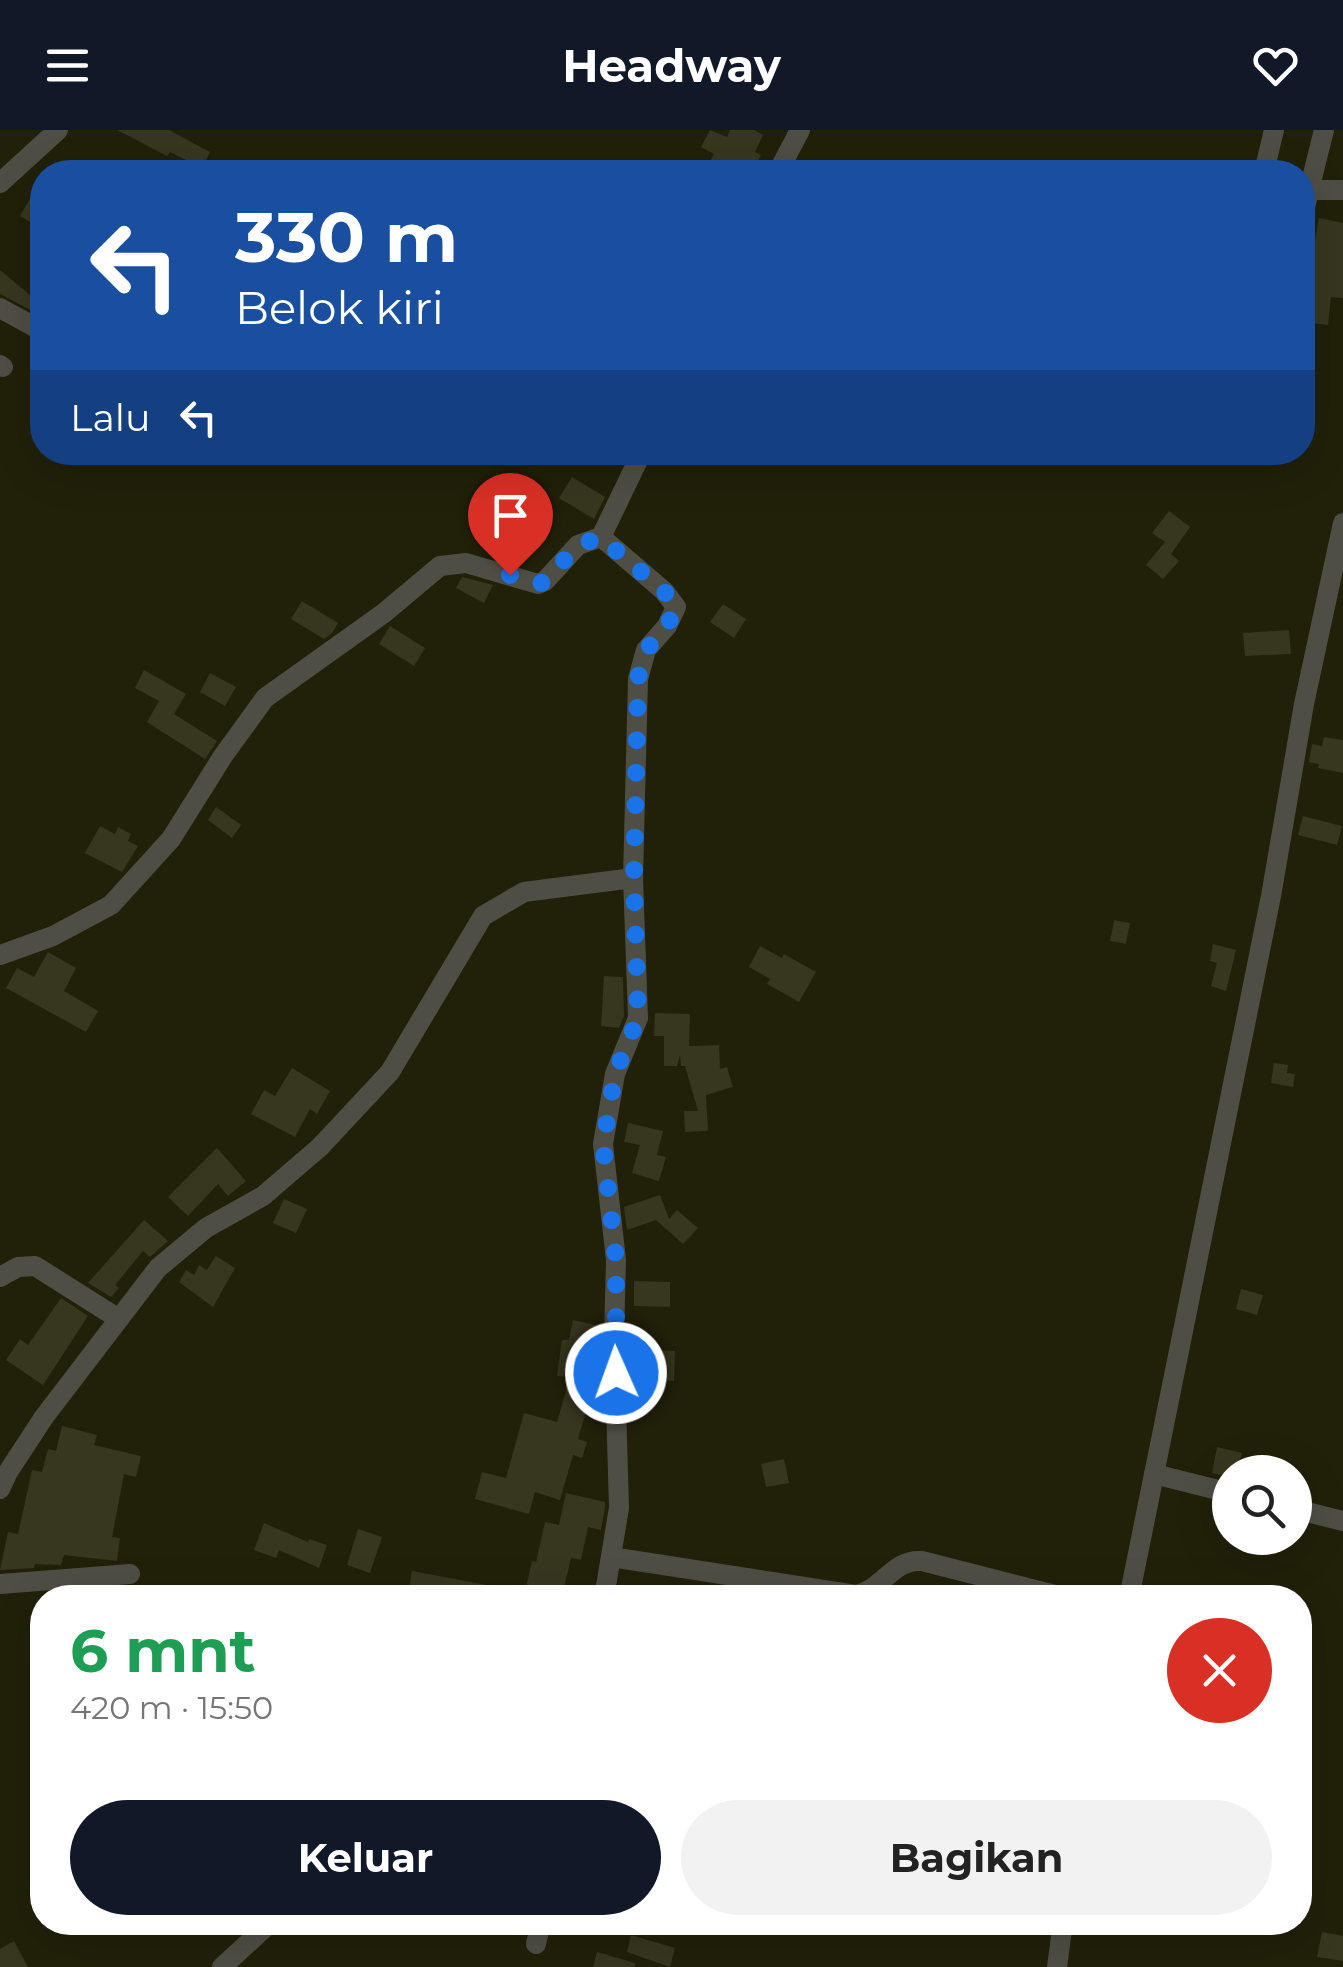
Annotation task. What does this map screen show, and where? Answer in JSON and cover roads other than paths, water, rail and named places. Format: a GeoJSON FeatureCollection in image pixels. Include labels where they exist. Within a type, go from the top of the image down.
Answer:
{"type":"FeatureCollection","features":[{"type":"Feature","properties":{"kind":"street"},"geometry":{"type":"LineString","coordinates":[[0,183],[58,130]]}},
{"type":"Feature","properties":{"kind":"street"},"geometry":{"type":"LineString","coordinates":[[784,160],[800,130]]}},
{"type":"Feature","properties":{"kind":"street"},"geometry":{"type":"LineString","coordinates":[[1267,160],[1274,130]]}},
{"type":"Feature","properties":{"kind":"street"},"geometry":{"type":"LineString","coordinates":[[1315,164],[1324,130]]}},
{"type":"Feature","properties":{"kind":"street"},"geometry":{"type":"LineString","coordinates":[[1315,190],[1343,190]]}},
{"type":"Feature","properties":{"kind":"street"},"geometry":{"type":"LineString","coordinates":[[0,308],[30,324]]}},
{"type":"Feature","properties":{"kind":"street"},"geometry":{"type":"LineString","coordinates":[[0,955],[53,936],[111,905],[170,839],[264,698],[384,613],[440,566],[466,563],[542,583],[578,546],[600,537],[636,465]]}},
{"type":"Feature","properties":{"kind":"street"},"geometry":{"type":"LineString","coordinates":[[1131,1585],[1343,522]]}},
{"type":"Feature","properties":{"kind":"street"},"geometry":{"type":"LineString","coordinates":[[600,537],[664,591],[676,607],[667,626],[646,650],[638,678],[634,878],[638,1018],[615,1074],[603,1144],[616,1260],[619,1508],[606,1585]]}},
{"type":"Feature","properties":{"kind":"street"},"geometry":{"type":"LineString","coordinates":[[0,1490],[44,1417],[158,1268],[206,1228],[263,1196],[320,1147],[390,1072],[483,916],[524,892],[634,878]]}},
{"type":"Feature","properties":{"kind":"street"},"geometry":{"type":"LineString","coordinates":[[0,1277],[18,1266],[35,1266],[119,1319]]}},
{"type":"Feature","properties":{"kind":"street"},"geometry":{"type":"LineString","coordinates":[[1154,1474],[1212,1488]]}},
{"type":"Feature","properties":{"kind":"street"},"geometry":{"type":"LineString","coordinates":[[1312,1513],[1343,1520]]}},
{"type":"Feature","properties":{"kind":"street"},"geometry":{"type":"LineString","coordinates":[[611,1556],[793,1585]]}},
{"type":"Feature","properties":{"kind":"street"},"geometry":{"type":"LineString","coordinates":[[876,1585],[909,1560],[1016,1585]]}},
{"type":"Feature","properties":{"kind":"street"},"geometry":{"type":"LineString","coordinates":[[0,1584],[130,1574]]}},
{"type":"Feature","properties":{"kind":"street"},"geometry":{"type":"LineString","coordinates":[[222,1967],[257,1935]]}},
{"type":"Feature","properties":{"kind":"street"},"geometry":{"type":"LineString","coordinates":[[536,1944],[538,1935]]}},
{"type":"Feature","properties":{"kind":"street"},"geometry":{"type":"LineString","coordinates":[[1057,1967],[1062,1935]]}}]}
